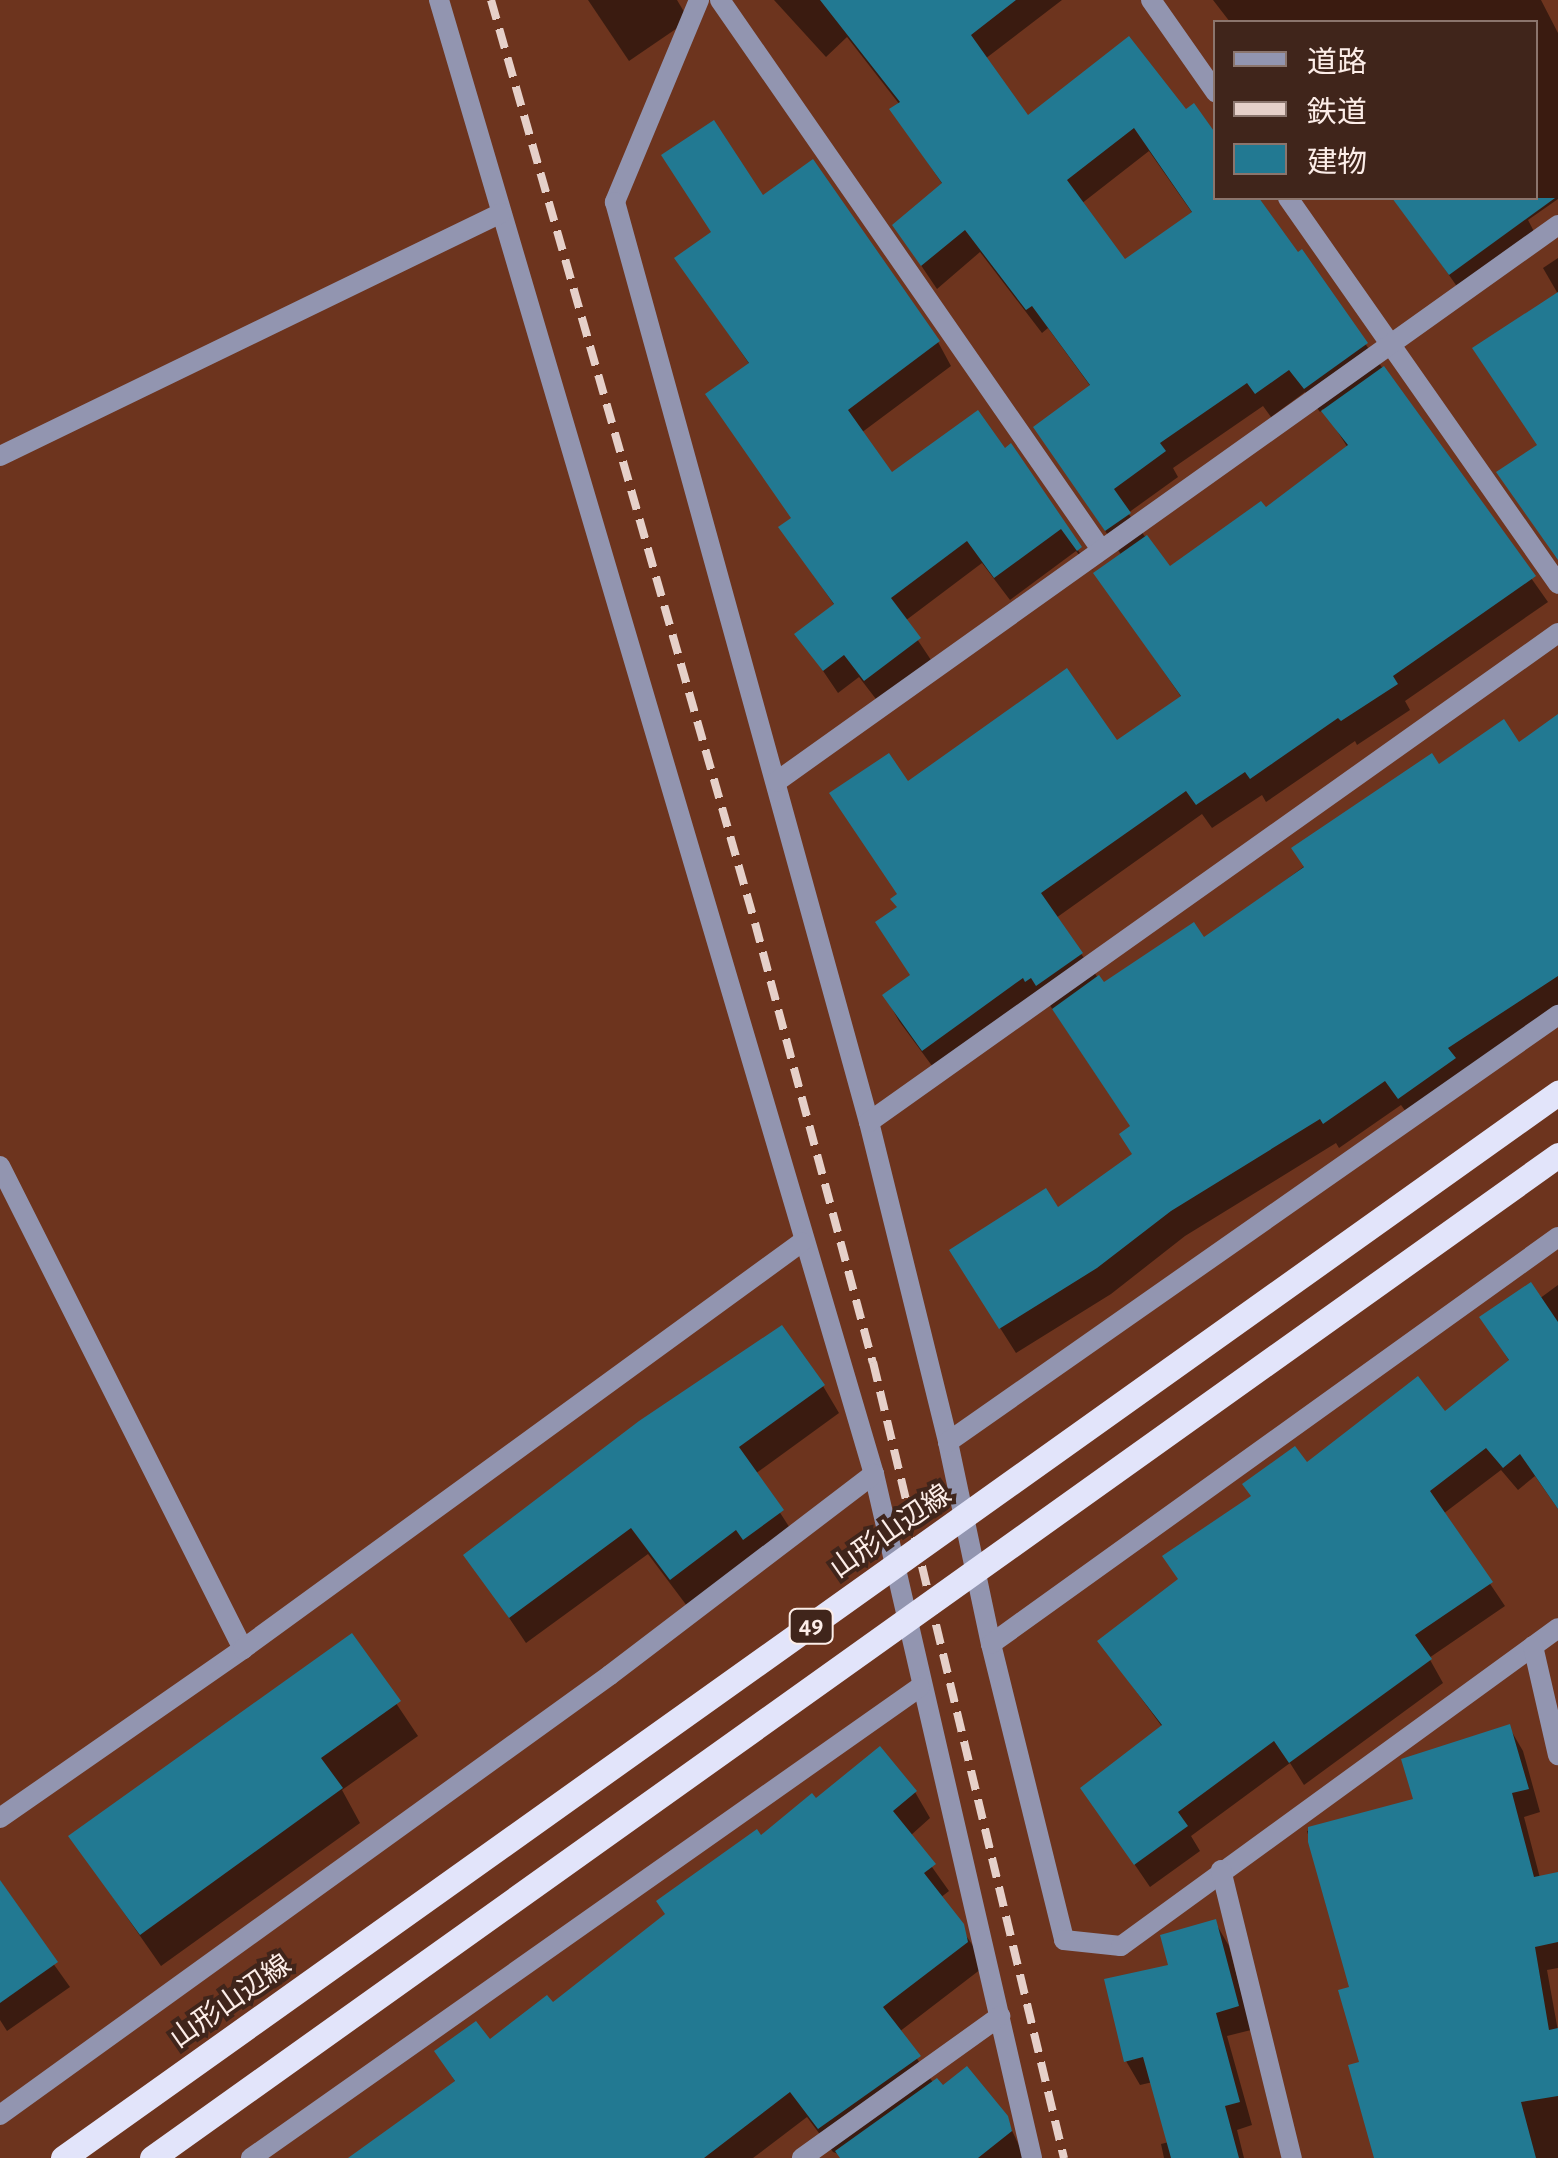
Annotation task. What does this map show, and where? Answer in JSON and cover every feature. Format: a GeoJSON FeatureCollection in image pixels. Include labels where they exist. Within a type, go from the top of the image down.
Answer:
{"type":"FeatureCollection","features":[{"type":"Feature","properties":{"kind":"main road","name":"山形山辺線"},"geometry":{"type":"LineString","coordinates":[[62,2158],[1558,1093]]}},
{"type":"Feature","properties":{"kind":"main road","name":"49"},"geometry":{"type":"LineString","coordinates":[[152,2158],[1558,1154]]}},
{"type":"Feature","properties":{"kind":"street"},"geometry":{"type":"LineString","coordinates":[[439,0],[802,1242],[874,1474],[920,1687],[1032,2158]]}},
{"type":"Feature","properties":{"kind":"street"},"geometry":{"type":"LineString","coordinates":[[698,0],[616,202],[869,1122],[1064,1940],[1121,1946],[1220,1870],[1558,1628]]}},
{"type":"Feature","properties":{"kind":"street"},"geometry":{"type":"LineString","coordinates":[[720,0],[1100,548]]}},
{"type":"Feature","properties":{"kind":"street"},"geometry":{"type":"LineString","coordinates":[[1151,0],[1213,89]]}},
{"type":"Feature","properties":{"kind":"street"},"geometry":{"type":"LineString","coordinates":[[1289,200],[1558,584]]}},
{"type":"Feature","properties":{"kind":"street"},"geometry":{"type":"LineString","coordinates":[[0,456],[501,213]]}},
{"type":"Feature","properties":{"kind":"street"},"geometry":{"type":"LineString","coordinates":[[776,782],[1100,548],[1392,347],[1558,225]]}},
{"type":"Feature","properties":{"kind":"street"},"geometry":{"type":"LineString","coordinates":[[869,1122],[1558,633]]}},
{"type":"Feature","properties":{"kind":"street"},"geometry":{"type":"LineString","coordinates":[[948,1442],[1558,1015]]}},
{"type":"Feature","properties":{"kind":"street"},"geometry":{"type":"LineString","coordinates":[[0,1166],[243,1650]]}},
{"type":"Feature","properties":{"kind":"street"},"geometry":{"type":"LineString","coordinates":[[991,1644],[1558,1237]]}},
{"type":"Feature","properties":{"kind":"street"},"geometry":{"type":"LineString","coordinates":[[0,1818],[243,1650],[802,1242]]}},
{"type":"Feature","properties":{"kind":"street"},"geometry":{"type":"LineString","coordinates":[[0,2114],[610,1676],[874,1474]]}},
{"type":"Feature","properties":{"kind":"street"},"geometry":{"type":"LineString","coordinates":[[1532,1646],[1558,1755]]}},
{"type":"Feature","properties":{"kind":"street"},"geometry":{"type":"LineString","coordinates":[[251,2158],[920,1687]]}},
{"type":"Feature","properties":{"kind":"street"},"geometry":{"type":"LineString","coordinates":[[1220,1870],[1292,2158]]}},
{"type":"Feature","properties":{"kind":"street"},"geometry":{"type":"LineString","coordinates":[[802,2158],[1000,2016]]}},
{"type":"Feature","properties":{"kind":"building"},"geometry":{"type":"Polygon","coordinates":[[[820,0],[1016,0],[971,35],[1028,115],[1129,36],[1186,109],[1194,103],[1213,130],[1213,200],[1260,200],[1298,252],[1302,249],[1368,343],[1304,389],[1289,370],[1255,394],[1247,383],[1160,443],[1166,451],[1114,489],[1131,513],[1105,531],[1033,427],[1090,385],[1032,306],[1026,310],[965,230],[921,266],[892,225],[942,183],[889,109],[900,102],[820,0]],[[1134,128],[1067,180],[1125,259],[1192,212],[1134,128]]]}},
{"type":"Feature","properties":{"kind":"building"},"geometry":{"type":"Polygon","coordinates":[[[714,120],[763,195],[813,159],[940,341],[848,410],[892,472],[978,410],[1005,448],[1011,443],[1082,547],[1077,551],[1061,529],[994,578],[967,541],[891,598],[921,638],[864,681],[844,655],[823,671],[794,634],[834,604],[778,527],[791,518],[705,394],[749,363],[674,258],[711,232],[661,155],[714,120]]]}},
{"type":"Feature","properties":{"kind":"building"},"geometry":{"type":"Polygon","coordinates":[[[1555,198],[1449,275],[1393,200],[1555,198]]]}},
{"type":"Feature","properties":{"kind":"building"},"geometry":{"type":"Polygon","coordinates":[[[1558,292],[1558,560],[1496,472],[1537,445],[1472,348],[1558,292]]]}},
{"type":"Feature","properties":{"kind":"building"},"geometry":{"type":"Polygon","coordinates":[[[1384,366],[1536,576],[1393,676],[1398,684],[1341,721],[1338,718],[1250,779],[1245,772],[1196,805],[1186,791],[1041,893],[1083,953],[1036,986],[1031,978],[1025,982],[1023,978],[922,1051],[882,995],[910,975],[875,922],[897,907],[890,899],[897,894],[829,793],[889,753],[908,781],[1067,668],[1117,740],[1181,696],[1093,573],[1147,535],[1170,566],[1261,501],[1266,507],[1348,445],[1321,411],[1384,366]]]}},
{"type":"Feature","properties":{"kind":"building"},"geometry":{"type":"Polygon","coordinates":[[[1558,714],[1558,976],[1448,1048],[1456,1058],[1398,1099],[1385,1081],[1323,1124],[1320,1119],[1171,1211],[1097,1268],[999,1329],[949,1250],[1046,1188],[1058,1207],[1132,1154],[1119,1134],[1130,1126],[1052,1009],[1099,975],[1104,982],[1194,922],[1204,937],[1304,867],[1291,848],[1432,753],[1439,764],[1504,719],[1519,742],[1558,714]]]}},
{"type":"Feature","properties":{"kind":"building"},"geometry":{"type":"Polygon","coordinates":[[[1531,1282],[1558,1322],[1558,1509],[1520,1454],[1503,1468],[1486,1448],[1430,1491],[1493,1582],[1415,1635],[1432,1659],[1289,1763],[1274,1741],[1178,1812],[1188,1826],[1134,1865],[1080,1788],[1162,1725],[1097,1641],[1178,1579],[1162,1556],[1251,1496],[1242,1484],[1295,1446],[1307,1462],[1418,1376],[1445,1411],[1509,1360],[1479,1317],[1531,1282]]]}},
{"type":"Feature","properties":{"kind":"building"},"geometry":{"type":"Polygon","coordinates":[[[782,1325],[825,1385],[739,1447],[784,1510],[743,1540],[736,1530],[670,1580],[631,1528],[509,1618],[463,1555],[639,1421],[782,1325]]]}},
{"type":"Feature","properties":{"kind":"building"},"geometry":{"type":"Polygon","coordinates":[[[352,1633],[401,1701],[321,1758],[343,1788],[140,1935],[68,1836],[352,1633]]]}},
{"type":"Feature","properties":{"kind":"building"},"geometry":{"type":"Polygon","coordinates":[[[1510,1724],[1529,1789],[1512,1793],[1534,1877],[1558,1872],[1558,1942],[1535,1947],[1549,2030],[1558,2028],[1558,2096],[1521,2102],[1536,2158],[1374,2158],[1348,2065],[1359,2062],[1338,1990],[1349,1987],[1308,1842],[1308,1827],[1413,1799],[1401,1759],[1510,1724]]]}},
{"type":"Feature","properties":{"kind":"building"},"geometry":{"type":"Polygon","coordinates":[[[880,1746],[917,1791],[893,1811],[936,1864],[924,1873],[964,1924],[968,1942],[883,2007],[921,2056],[818,2129],[790,2092],[704,2158],[348,2158],[455,2081],[434,2051],[476,2021],[490,2039],[547,1995],[553,2002],[665,1914],[656,1901],[757,1829],[761,1835],[812,1793],[816,1798],[880,1746]]]}},
{"type":"Feature","properties":{"kind":"building"},"geometry":{"type":"Polygon","coordinates":[[[0,1880],[58,1962],[0,2003],[0,1880]]]}},
{"type":"Feature","properties":{"kind":"building"},"geometry":{"type":"Polygon","coordinates":[[[1216,1919],[1239,2006],[1216,2013],[1240,2102],[1225,2106],[1239,2158],[1171,2158],[1143,2057],[1124,2062],[1104,1979],[1168,1965],[1160,1935],[1216,1919]]]}},
{"type":"Feature","properties":{"kind":"building"},"geometry":{"type":"Polygon","coordinates":[[[967,2066],[1008,2116],[1012,2131],[978,2158],[840,2158],[835,2151],[937,2078],[943,2085],[967,2066]]]}},
{"type":"Feature","properties":{"kind":"railway"},"geometry":{"type":"LineString","coordinates":[[491,0],[755,923],[873,1362],[1064,2158]]}}]}
